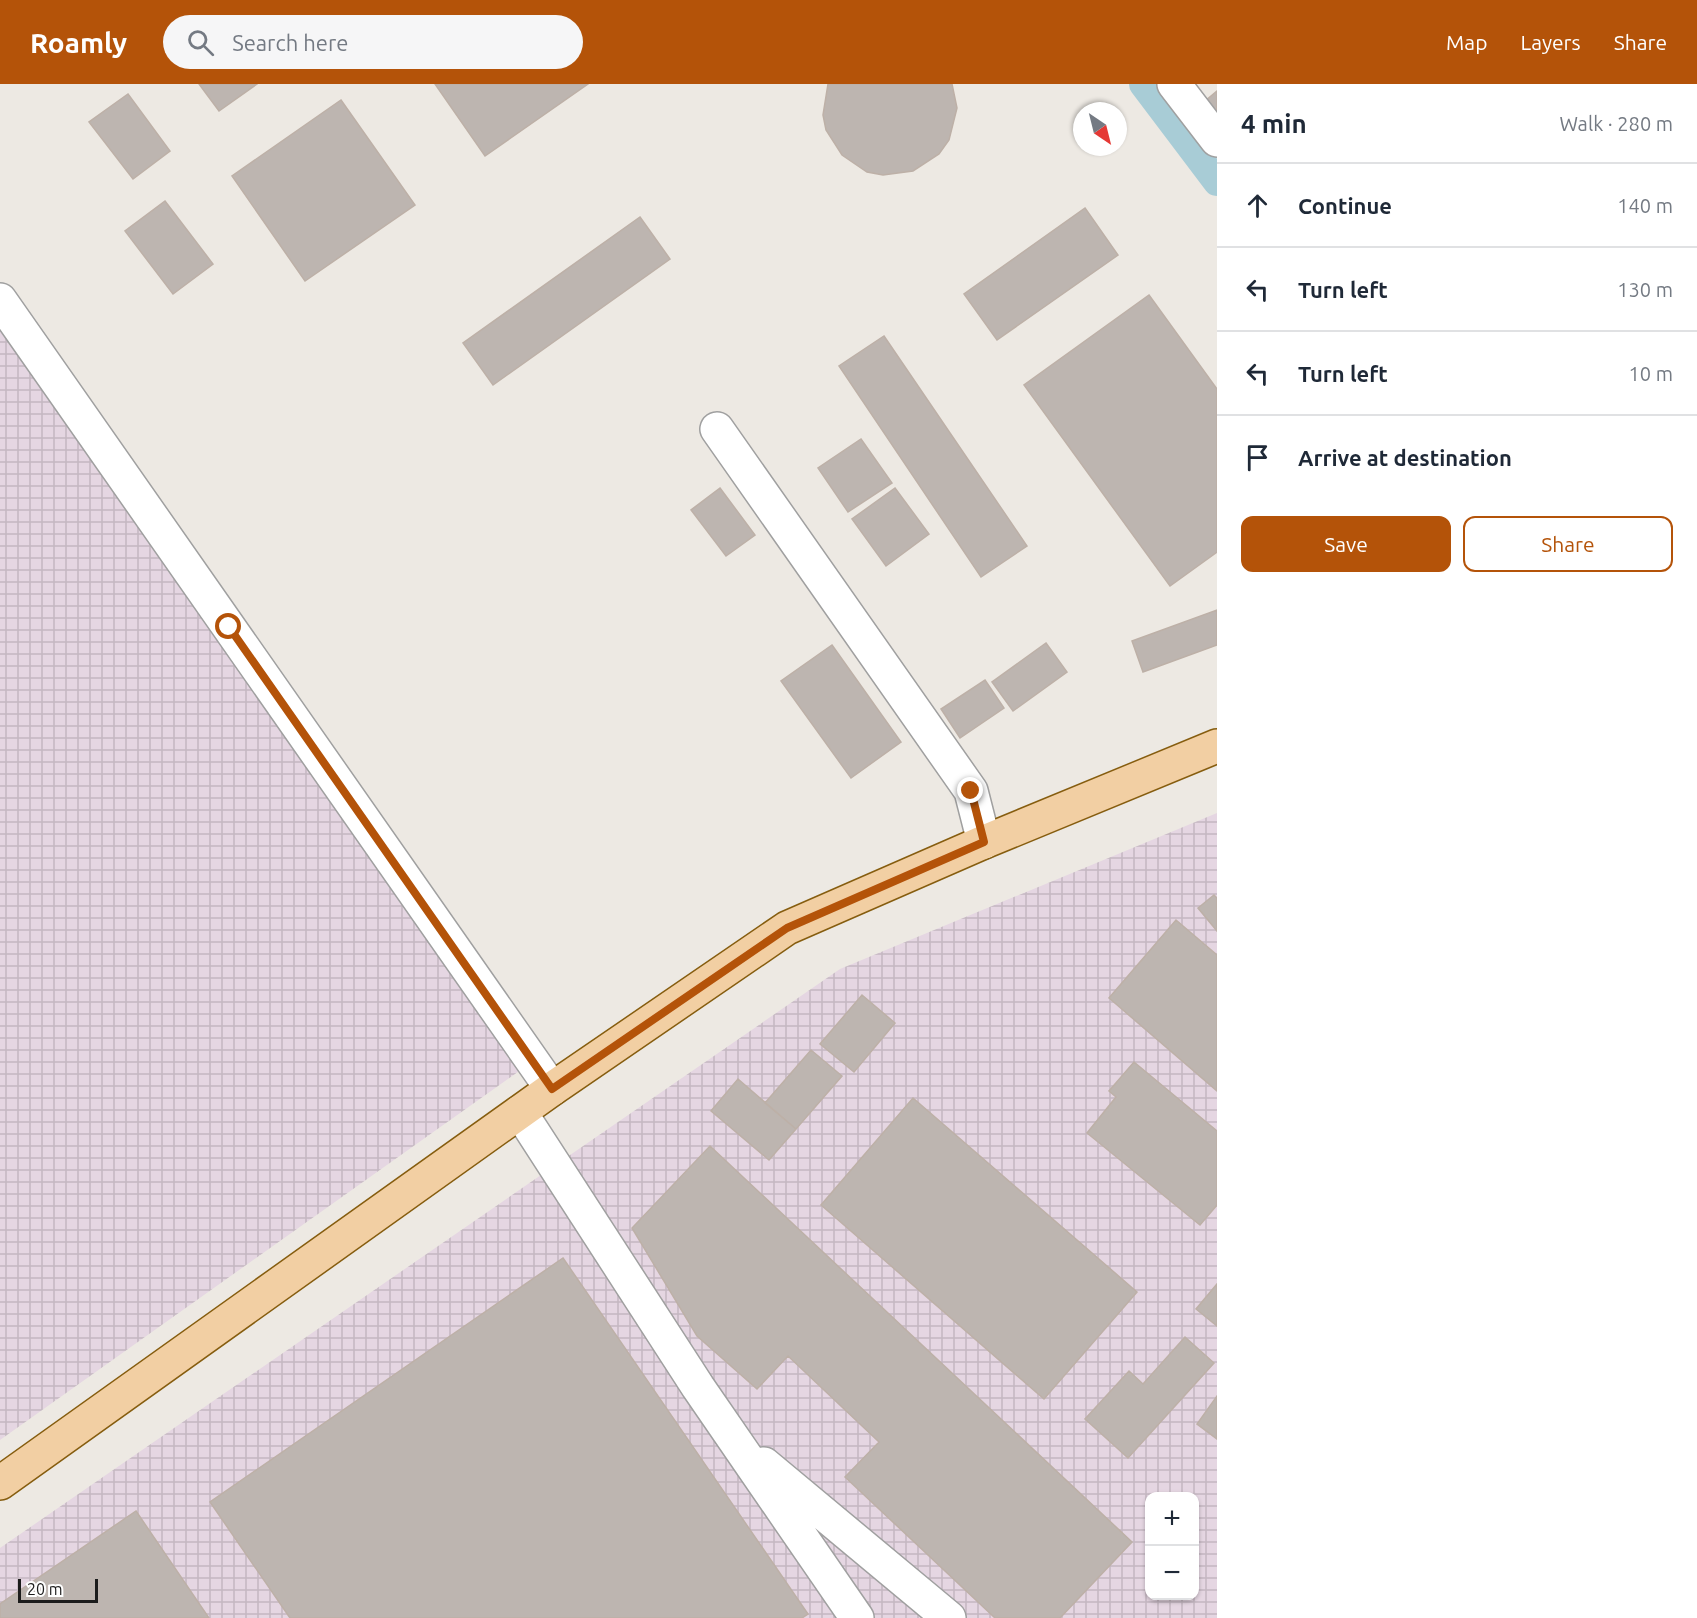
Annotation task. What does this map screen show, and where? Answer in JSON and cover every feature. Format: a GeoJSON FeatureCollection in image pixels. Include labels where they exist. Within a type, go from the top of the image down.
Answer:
{"type":"FeatureCollection","features":[{"type":"Feature","properties":{"kind":"main road"},"geometry":{"type":"LineString","coordinates":[[0,1483],[552,1089],[787,928],[984,842],[1217,746]]}},
{"type":"Feature","properties":{"kind":"street"},"geometry":{"type":"LineString","coordinates":[[1174,84],[1217,140]]}},
{"type":"Feature","properties":{"kind":"street"},"geometry":{"type":"LineString","coordinates":[[0,300],[552,1089]]}},
{"type":"Feature","properties":{"kind":"street"},"geometry":{"type":"LineString","coordinates":[[717,429],[971,791],[984,842]]}},
{"type":"Feature","properties":{"kind":"street"},"geometry":{"type":"LineString","coordinates":[[520,1113],[732,1438],[856,1618]]}},
{"type":"Feature","properties":{"kind":"street"},"geometry":{"type":"LineString","coordinates":[[732,1438],[949,1618]]}},
{"type":"Feature","properties":{"kind":"shaded area"},"geometry":{"type":"Polygon","coordinates":[[[0,306],[536,1059],[0,1440],[0,306]]]}},
{"type":"Feature","properties":{"kind":"shaded area"},"geometry":{"type":"Polygon","coordinates":[[[1217,813],[1217,1618],[0,1618],[0,1548],[840,969],[1217,813]]]}},
{"type":"Feature","properties":{"kind":"building"},"geometry":{"type":"Polygon","coordinates":[[[199,84],[257,84],[219,111],[199,84]]]}},
{"type":"Feature","properties":{"kind":"building"},"geometry":{"type":"Polygon","coordinates":[[[435,84],[588,84],[485,156],[435,84]]]}},
{"type":"Feature","properties":{"kind":"building"},"geometry":{"type":"Polygon","coordinates":[[[828,84],[952,84],[957,108],[949,140],[939,154],[913,171],[883,175],[867,172],[842,155],[826,130],[823,115],[828,84]]]}},
{"type":"Feature","properties":{"kind":"building"},"geometry":{"type":"Polygon","coordinates":[[[1217,91],[1217,112],[1216,113],[1205,101],[1217,91]]]}},
{"type":"Feature","properties":{"kind":"building"},"geometry":{"type":"Polygon","coordinates":[[[128,94],[170,151],[133,179],[89,122],[128,94]]]}},
{"type":"Feature","properties":{"kind":"building"},"geometry":{"type":"Polygon","coordinates":[[[341,100],[415,205],[305,281],[232,176],[341,100]]]}},
{"type":"Feature","properties":{"kind":"building"},"geometry":{"type":"Polygon","coordinates":[[[165,201],[213,264],[173,294],[125,231],[165,201]]]}},
{"type":"Feature","properties":{"kind":"building"},"geometry":{"type":"Polygon","coordinates":[[[1085,208],[1118,255],[997,340],[964,294],[1085,208]]]}},
{"type":"Feature","properties":{"kind":"building"},"geometry":{"type":"Polygon","coordinates":[[[640,217],[670,259],[493,385],[463,343],[640,217]]]}},
{"type":"Feature","properties":{"kind":"building"},"geometry":{"type":"Polygon","coordinates":[[[1149,295],[1217,389],[1217,552],[1170,586],[1024,385],[1149,295]]]}},
{"type":"Feature","properties":{"kind":"building"},"geometry":{"type":"Polygon","coordinates":[[[884,336],[1027,546],[981,577],[839,366],[884,336]]]}},
{"type":"Feature","properties":{"kind":"building"},"geometry":{"type":"Polygon","coordinates":[[[861,439],[892,483],[848,512],[818,468],[861,439]]]}},
{"type":"Feature","properties":{"kind":"building"},"geometry":{"type":"Polygon","coordinates":[[[720,488],[755,535],[726,556],[691,510],[720,488]]]}},
{"type":"Feature","properties":{"kind":"building"},"geometry":{"type":"Polygon","coordinates":[[[895,488],[929,534],[886,566],[852,519],[895,488]]]}},
{"type":"Feature","properties":{"kind":"building"},"geometry":{"type":"Polygon","coordinates":[[[1217,610],[1217,645],[1143,672],[1132,641],[1217,610]]]}},
{"type":"Feature","properties":{"kind":"building"},"geometry":{"type":"Polygon","coordinates":[[[1046,643],[1067,672],[1013,711],[992,682],[1046,643]]]}},
{"type":"Feature","properties":{"kind":"building"},"geometry":{"type":"Polygon","coordinates":[[[832,645],[901,742],[851,778],[781,681],[832,645]]]}},
{"type":"Feature","properties":{"kind":"building"},"geometry":{"type":"Polygon","coordinates":[[[985,680],[1004,708],[960,738],[941,709],[985,680]]]}},
{"type":"Feature","properties":{"kind":"building"},"geometry":{"type":"Polygon","coordinates":[[[1214,895],[1217,898],[1217,931],[1198,908],[1214,895]]]}},
{"type":"Feature","properties":{"kind":"building"},"geometry":{"type":"Polygon","coordinates":[[[1176,920],[1217,955],[1217,1091],[1109,998],[1176,920]]]}},
{"type":"Feature","properties":{"kind":"building"},"geometry":{"type":"Polygon","coordinates":[[[862,995],[895,1023],[854,1072],[820,1044],[862,995]]]}},
{"type":"Feature","properties":{"kind":"building"},"geometry":{"type":"Polygon","coordinates":[[[811,1050],[842,1076],[796,1129],[765,1103],[811,1050]]]}},
{"type":"Feature","properties":{"kind":"building"},"geometry":{"type":"Polygon","coordinates":[[[1134,1062],[1217,1131],[1217,1205],[1200,1225],[1087,1133],[1116,1097],[1109,1091],[1134,1062]]]}},
{"type":"Feature","properties":{"kind":"building"},"geometry":{"type":"Polygon","coordinates":[[[738,1079],[796,1129],[769,1160],[711,1111],[738,1079]]]}},
{"type":"Feature","properties":{"kind":"building"},"geometry":{"type":"Polygon","coordinates":[[[913,1098],[1137,1292],[1044,1399],[821,1205],[913,1098]]]}},
{"type":"Feature","properties":{"kind":"building"},"geometry":{"type":"Polygon","coordinates":[[[710,1146],[1132,1542],[1060,1618],[995,1618],[845,1477],[879,1442],[788,1356],[757,1389],[697,1336],[632,1228],[710,1146]]]}},
{"type":"Feature","properties":{"kind":"building"},"geometry":{"type":"Polygon","coordinates":[[[563,1258],[808,1614],[802,1618],[290,1618],[210,1502],[563,1258]]]}},
{"type":"Feature","properties":{"kind":"building"},"geometry":{"type":"Polygon","coordinates":[[[1217,1284],[1217,1326],[1196,1309],[1217,1284]]]}},
{"type":"Feature","properties":{"kind":"building"},"geometry":{"type":"Polygon","coordinates":[[[1185,1337],[1214,1363],[1128,1458],[1085,1419],[1129,1371],[1143,1384],[1185,1337]]]}},
{"type":"Feature","properties":{"kind":"building"},"geometry":{"type":"Polygon","coordinates":[[[1217,1396],[1217,1439],[1197,1424],[1217,1396]]]}},
{"type":"Feature","properties":{"kind":"building"},"geometry":{"type":"Polygon","coordinates":[[[136,1511],[209,1618],[0,1618],[0,1604],[136,1511]]]}},
{"type":"Feature","properties":{"kind":"waterway"},"geometry":{"type":"LineString","coordinates":[[1143,84],[1217,182]]}},
{"type":"Feature","properties":{"kind":"route"},"geometry":{"type":"LineString","coordinates":[[229,627],[552,1089],[787,928],[984,842],[971,791]]}}]}
